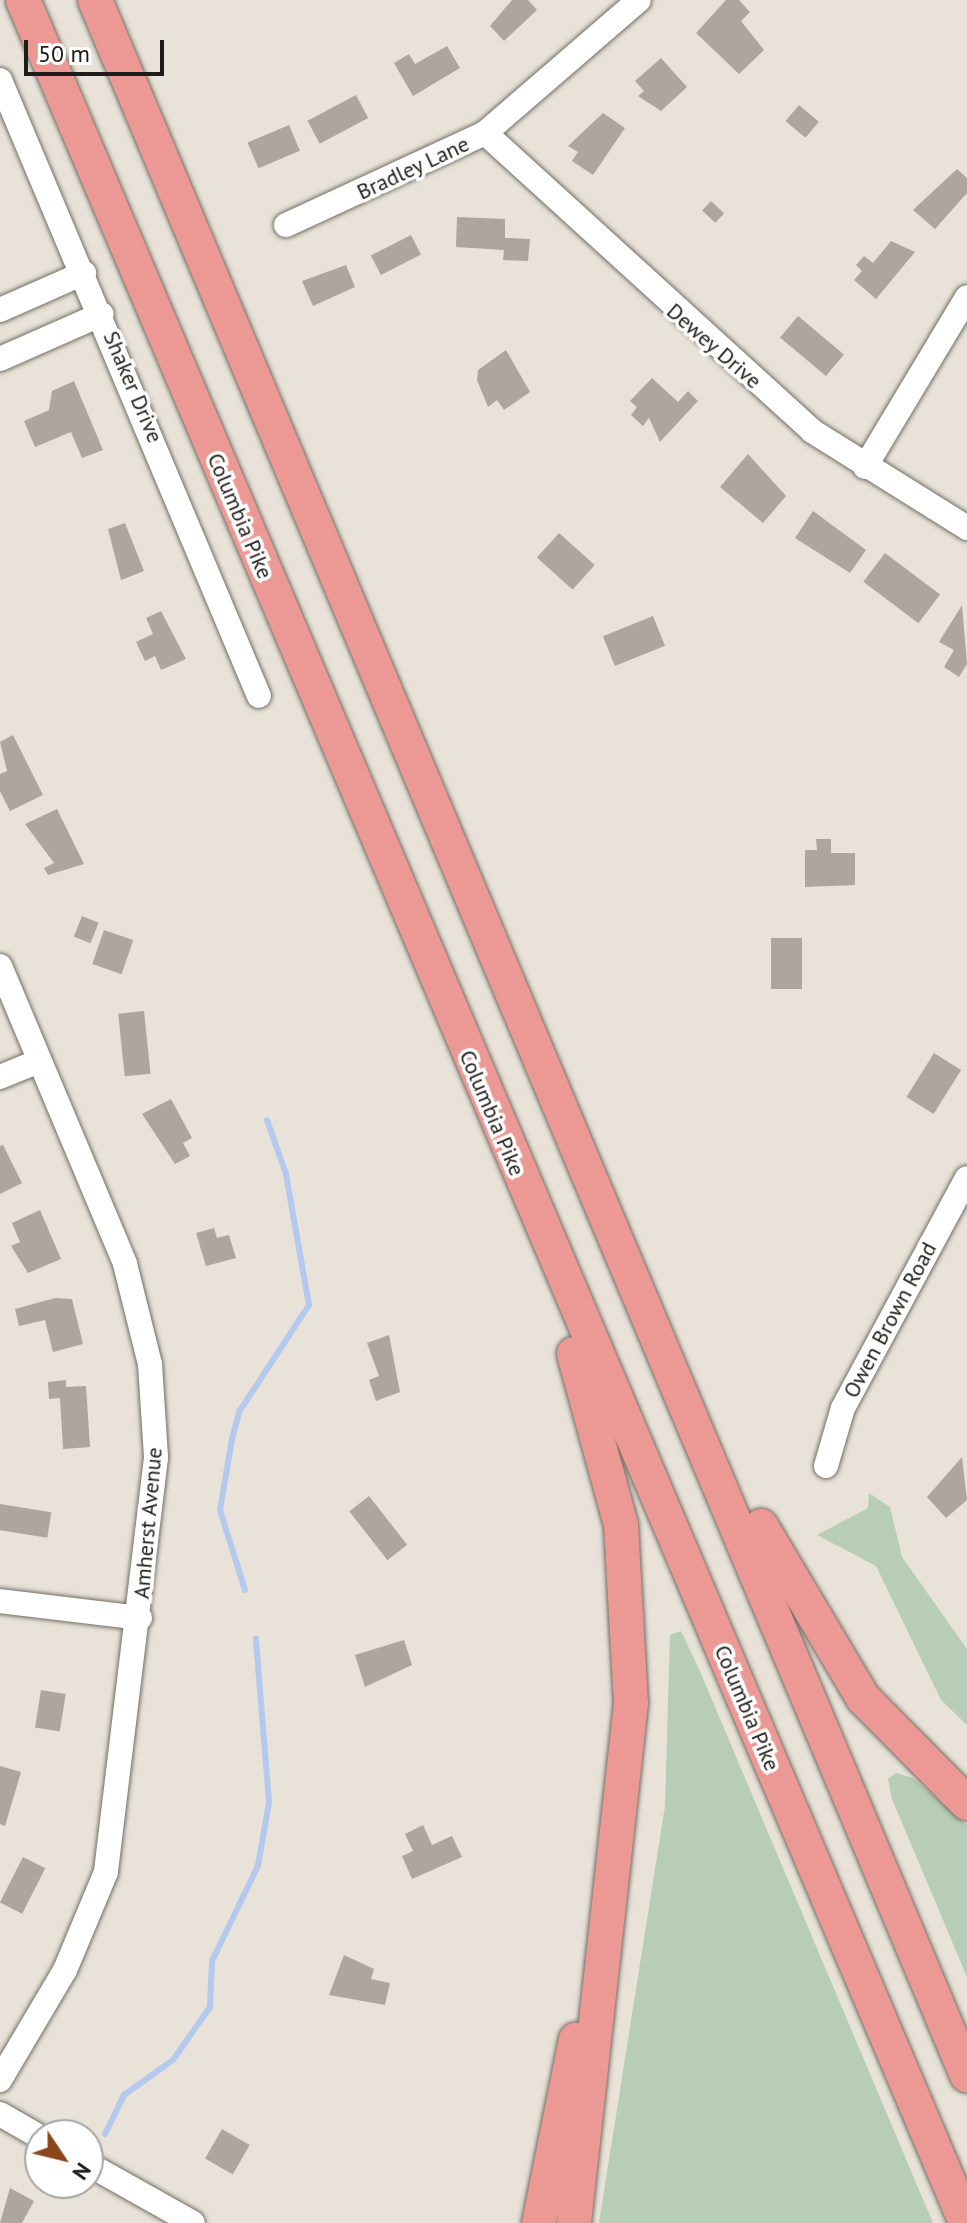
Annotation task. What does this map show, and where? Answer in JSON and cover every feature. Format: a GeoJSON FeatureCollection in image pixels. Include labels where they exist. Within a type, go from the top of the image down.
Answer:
{"type":"FeatureCollection","features":[{"type":"Feature","properties":{"kind":"highway","name":"Columbia Pike"},"geometry":{"type":"LineString","coordinates":[[23,0],[438,986],[966,2223]]}},
{"type":"Feature","properties":{"kind":"highway"},"geometry":{"type":"LineString","coordinates":[[95,0],[967,2075]]}},
{"type":"Feature","properties":{"kind":"highway"},"geometry":{"type":"LineString","coordinates":[[438,986],[604,1451],[630,1608],[626,1793],[574,2223]]}},
{"type":"Feature","properties":{"kind":"highway"},"geometry":{"type":"LineString","coordinates":[[643,1302],[828,1646],[897,1736],[967,1803]]}},
{"type":"Feature","properties":{"kind":"highway"},"geometry":{"type":"LineString","coordinates":[[539,2223],[626,1793]]}},
{"type":"Feature","properties":{"kind":"street","name":"Bradley Lane"},"geometry":{"type":"LineString","coordinates":[[286,225],[485,133],[639,0]]}},
{"type":"Feature","properties":{"kind":"street","name":"Shaker Drive"},"geometry":{"type":"LineString","coordinates":[[0,80],[102,314],[259,696]]}},
{"type":"Feature","properties":{"kind":"street","name":"Dewey Drive"},"geometry":{"type":"LineString","coordinates":[[485,133],[665,304],[865,467],[967,528]]}},
{"type":"Feature","properties":{"kind":"street"},"geometry":{"type":"LineString","coordinates":[[0,310],[84,273]]}},
{"type":"Feature","properties":{"kind":"street"},"geometry":{"type":"LineString","coordinates":[[865,467],[967,297]]}},
{"type":"Feature","properties":{"kind":"street"},"geometry":{"type":"LineString","coordinates":[[0,359],[102,314]]}},
{"type":"Feature","properties":{"kind":"street","name":"Amherst Avenue"},"geometry":{"type":"LineString","coordinates":[[0,966],[101,1197],[150,1364],[156,1458],[140,1618],[106,1872],[65,1970],[0,2080]]}},
{"type":"Feature","properties":{"kind":"street"},"geometry":{"type":"LineString","coordinates":[[0,1077],[39,1061]]}},
{"type":"Feature","properties":{"kind":"street","name":"Owen Brown Road"},"geometry":{"type":"LineString","coordinates":[[826,1466],[843,1408],[967,1178]]}},
{"type":"Feature","properties":{"kind":"street"},"geometry":{"type":"LineString","coordinates":[[0,1601],[140,1618]]}},
{"type":"Feature","properties":{"kind":"street"},"geometry":{"type":"LineString","coordinates":[[0,2114],[24,2128]]}},
{"type":"Feature","properties":{"kind":"street"},"geometry":{"type":"LineString","coordinates":[[104,2173],[193,2223]]}},
{"type":"Feature","properties":{"kind":"green space"},"geometry":{"type":"Polygon","coordinates":[[[869,1493],[890,1507],[902,1557],[967,1649],[967,1725],[941,1700],[876,1566],[817,1535],[868,1508],[869,1493]]]}},
{"type":"Feature","properties":{"kind":"green space"},"geometry":{"type":"Polygon","coordinates":[[[681,1631],[933,2223],[599,2223],[665,1806],[670,1635],[681,1631]]]}},
{"type":"Feature","properties":{"kind":"green space"},"geometry":{"type":"Polygon","coordinates":[[[896,1773],[913,1778],[967,1825],[967,1977],[892,1799],[888,1779],[896,1773]]]}},
{"type":"Feature","properties":{"kind":"building"},"geometry":{"type":"Polygon","coordinates":[[[512,0],[528,0],[537,10],[504,41],[490,26],[512,0]]]}},
{"type":"Feature","properties":{"kind":"building"},"geometry":{"type":"Polygon","coordinates":[[[726,0],[739,0],[750,12],[741,21],[764,50],[739,74],[696,33],[726,0]]]}},
{"type":"Feature","properties":{"kind":"building"},"geometry":{"type":"Polygon","coordinates":[[[447,46],[460,68],[413,96],[394,63],[409,54],[415,64],[447,46]]]}},
{"type":"Feature","properties":{"kind":"building"},"geometry":{"type":"Polygon","coordinates":[[[661,58],[687,87],[661,111],[638,96],[644,91],[635,81],[661,58]]]}},
{"type":"Feature","properties":{"kind":"building"},"geometry":{"type":"Polygon","coordinates":[[[356,95],[368,118],[320,144],[307,121],[356,95]]]}},
{"type":"Feature","properties":{"kind":"building"},"geometry":{"type":"Polygon","coordinates":[[[799,105],[819,122],[805,138],[786,121],[799,105]]]}},
{"type":"Feature","properties":{"kind":"building"},"geometry":{"type":"Polygon","coordinates":[[[603,113],[625,128],[593,175],[572,161],[578,152],[568,146],[603,113]]]}},
{"type":"Feature","properties":{"kind":"building"},"geometry":{"type":"Polygon","coordinates":[[[289,125],[300,151],[259,168],[248,143],[289,125]]]}},
{"type":"Feature","properties":{"kind":"building"},"geometry":{"type":"Polygon","coordinates":[[[957,169],[967,178],[967,193],[935,229],[913,210],[957,169]]]}},
{"type":"Feature","properties":{"kind":"building"},"geometry":{"type":"Polygon","coordinates":[[[711,201],[724,213],[715,223],[702,211],[711,201]]]}},
{"type":"Feature","properties":{"kind":"building"},"geometry":{"type":"Polygon","coordinates":[[[457,217],[505,219],[505,238],[530,239],[528,261],[503,260],[504,250],[456,247],[457,217]]]}},
{"type":"Feature","properties":{"kind":"building"},"geometry":{"type":"Polygon","coordinates":[[[411,235],[421,255],[381,275],[371,255],[411,235]]]}},
{"type":"Feature","properties":{"kind":"building"},"geometry":{"type":"Polygon","coordinates":[[[891,241],[915,252],[876,299],[854,280],[862,271],[856,265],[864,256],[873,263],[891,241]]]}},
{"type":"Feature","properties":{"kind":"building"},"geometry":{"type":"Polygon","coordinates":[[[346,265],[355,287],[313,306],[302,281],[346,265]]]}},
{"type":"Feature","properties":{"kind":"building"},"geometry":{"type":"Polygon","coordinates":[[[798,316],[844,355],[826,376],[780,337],[798,316]]]}},
{"type":"Feature","properties":{"kind":"building"},"geometry":{"type":"Polygon","coordinates":[[[506,350],[530,392],[504,410],[497,400],[488,407],[477,380],[478,370],[506,350]]]}},
{"type":"Feature","properties":{"kind":"building"},"geometry":{"type":"Polygon","coordinates":[[[652,378],[678,402],[688,391],[698,401],[660,442],[649,418],[643,426],[631,415],[637,407],[630,401],[652,378]]]}},
{"type":"Feature","properties":{"kind":"building"},"geometry":{"type":"Polygon","coordinates":[[[74,381],[103,450],[82,458],[71,432],[35,447],[24,421],[49,410],[52,391],[74,381]]]}},
{"type":"Feature","properties":{"kind":"building"},"geometry":{"type":"Polygon","coordinates":[[[748,454],[786,496],[763,523],[720,487],[748,454]]]}},
{"type":"Feature","properties":{"kind":"building"},"geometry":{"type":"Polygon","coordinates":[[[813,511],[866,550],[850,573],[795,538],[813,511]]]}},
{"type":"Feature","properties":{"kind":"building"},"geometry":{"type":"Polygon","coordinates":[[[125,523],[144,571],[121,580],[108,529],[125,523]]]}},
{"type":"Feature","properties":{"kind":"building"},"geometry":{"type":"Polygon","coordinates":[[[559,533],[595,565],[573,590],[537,558],[559,533]]]}},
{"type":"Feature","properties":{"kind":"building"},"geometry":{"type":"Polygon","coordinates":[[[885,553],[940,595],[918,623],[863,582],[885,553]]]}},
{"type":"Feature","properties":{"kind":"building"},"geometry":{"type":"Polygon","coordinates":[[[962,605],[967,664],[959,677],[944,667],[954,650],[939,642],[962,605]]]}},
{"type":"Feature","properties":{"kind":"building"},"geometry":{"type":"Polygon","coordinates":[[[161,611],[186,659],[161,670],[155,656],[145,661],[136,642],[153,634],[146,618],[161,611]]]}},
{"type":"Feature","properties":{"kind":"building"},"geometry":{"type":"Polygon","coordinates":[[[653,616],[665,646],[615,666],[603,636],[653,616]]]}},
{"type":"Feature","properties":{"kind":"building"},"geometry":{"type":"Polygon","coordinates":[[[13,735],[43,795],[10,811],[0,791],[0,774],[7,771],[0,742],[13,735]]]}},
{"type":"Feature","properties":{"kind":"building"},"geometry":{"type":"Polygon","coordinates":[[[57,809],[84,864],[48,875],[44,868],[54,863],[25,824],[57,809]]]}},
{"type":"Feature","properties":{"kind":"building"},"geometry":{"type":"Polygon","coordinates":[[[816,839],[831,839],[831,853],[855,853],[855,885],[805,887],[805,850],[817,850],[816,839]]]}},
{"type":"Feature","properties":{"kind":"building"},"geometry":{"type":"Polygon","coordinates":[[[82,916],[99,923],[90,943],[74,936],[82,916]]]}},
{"type":"Feature","properties":{"kind":"building"},"geometry":{"type":"Polygon","coordinates":[[[104,930],[133,940],[122,974],[92,964],[104,930]]]}},
{"type":"Feature","properties":{"kind":"building"},"geometry":{"type":"Polygon","coordinates":[[[771,938],[802,938],[802,989],[771,989],[771,938]]]}},
{"type":"Feature","properties":{"kind":"building"},"geometry":{"type":"Polygon","coordinates":[[[144,1011],[151,1074],[125,1076],[118,1014],[144,1011]]]}},
{"type":"Feature","properties":{"kind":"building"},"geometry":{"type":"Polygon","coordinates":[[[934,1053],[961,1070],[934,1114],[906,1097],[934,1053]]]}},
{"type":"Feature","properties":{"kind":"building"},"geometry":{"type":"Polygon","coordinates":[[[171,1099],[192,1138],[183,1143],[190,1156],[175,1164],[142,1114],[171,1099]]]}},
{"type":"Feature","properties":{"kind":"building"},"geometry":{"type":"Polygon","coordinates":[[[3,1145],[22,1183],[0,1194],[0,1146],[3,1145]]]}},
{"type":"Feature","properties":{"kind":"building"},"geometry":{"type":"Polygon","coordinates":[[[40,1210],[61,1259],[28,1273],[11,1246],[20,1242],[12,1223],[40,1210]]]}},
{"type":"Feature","properties":{"kind":"building"},"geometry":{"type":"Polygon","coordinates":[[[214,1228],[217,1238],[229,1235],[236,1258],[206,1266],[196,1233],[214,1228]]]}},
{"type":"Feature","properties":{"kind":"building"},"geometry":{"type":"Polygon","coordinates":[[[55,1298],[72,1299],[83,1344],[53,1352],[45,1320],[19,1326],[15,1309],[55,1298]]]}},
{"type":"Feature","properties":{"kind":"building"},"geometry":{"type":"Polygon","coordinates":[[[389,1335],[400,1392],[376,1401],[369,1380],[379,1376],[367,1343],[389,1335]]]}},
{"type":"Feature","properties":{"kind":"building"},"geometry":{"type":"Polygon","coordinates":[[[66,1380],[66,1387],[86,1386],[90,1447],[63,1449],[60,1398],[49,1399],[48,1382],[66,1380]]]}},
{"type":"Feature","properties":{"kind":"building"},"geometry":{"type":"Polygon","coordinates":[[[962,1457],[967,1500],[946,1518],[927,1497],[962,1457]]]}},
{"type":"Feature","properties":{"kind":"building"},"geometry":{"type":"Polygon","coordinates":[[[369,1496],[407,1545],[387,1560],[349,1511],[369,1496]]]}},
{"type":"Feature","properties":{"kind":"building"},"geometry":{"type":"Polygon","coordinates":[[[0,1504],[51,1512],[47,1538],[0,1530],[0,1504]]]}},
{"type":"Feature","properties":{"kind":"building"},"geometry":{"type":"Polygon","coordinates":[[[404,1640],[412,1665],[365,1687],[355,1655],[404,1640]]]}},
{"type":"Feature","properties":{"kind":"building"},"geometry":{"type":"Polygon","coordinates":[[[41,1690],[66,1694],[60,1731],[35,1728],[41,1690]]]}},
{"type":"Feature","properties":{"kind":"building"},"geometry":{"type":"Polygon","coordinates":[[[0,1766],[21,1772],[5,1826],[0,1824],[0,1766]]]}},
{"type":"Feature","properties":{"kind":"building"},"geometry":{"type":"Polygon","coordinates":[[[423,1825],[432,1845],[452,1836],[462,1857],[412,1879],[402,1856],[413,1851],[405,1834],[423,1825]]]}},
{"type":"Feature","properties":{"kind":"building"},"geometry":{"type":"Polygon","coordinates":[[[23,1857],[45,1868],[22,1914],[0,1902],[23,1857]]]}},
{"type":"Feature","properties":{"kind":"building"},"geometry":{"type":"Polygon","coordinates":[[[344,1955],[374,1969],[371,1979],[390,1983],[385,2005],[329,1995],[344,1955]]]}},
{"type":"Feature","properties":{"kind":"building"},"geometry":{"type":"Polygon","coordinates":[[[222,2129],[250,2145],[233,2174],[205,2158],[222,2129]]]}},
{"type":"Feature","properties":{"kind":"building"},"geometry":{"type":"Polygon","coordinates":[[[10,2188],[24,2196],[24,2199],[34,2201],[22,2223],[0,2223],[10,2188]]]}},
{"type":"Feature","properties":{"kind":"waterway"},"geometry":{"type":"LineString","coordinates":[[245,1590],[220,1510],[232,1439],[239,1412],[309,1305],[286,1174],[267,1120]]}},
{"type":"Feature","properties":{"kind":"waterway"},"geometry":{"type":"LineString","coordinates":[[105,2134],[124,2095],[173,2060],[210,2007],[212,1961],[258,1866],[269,1802],[256,1639]]}}]}
